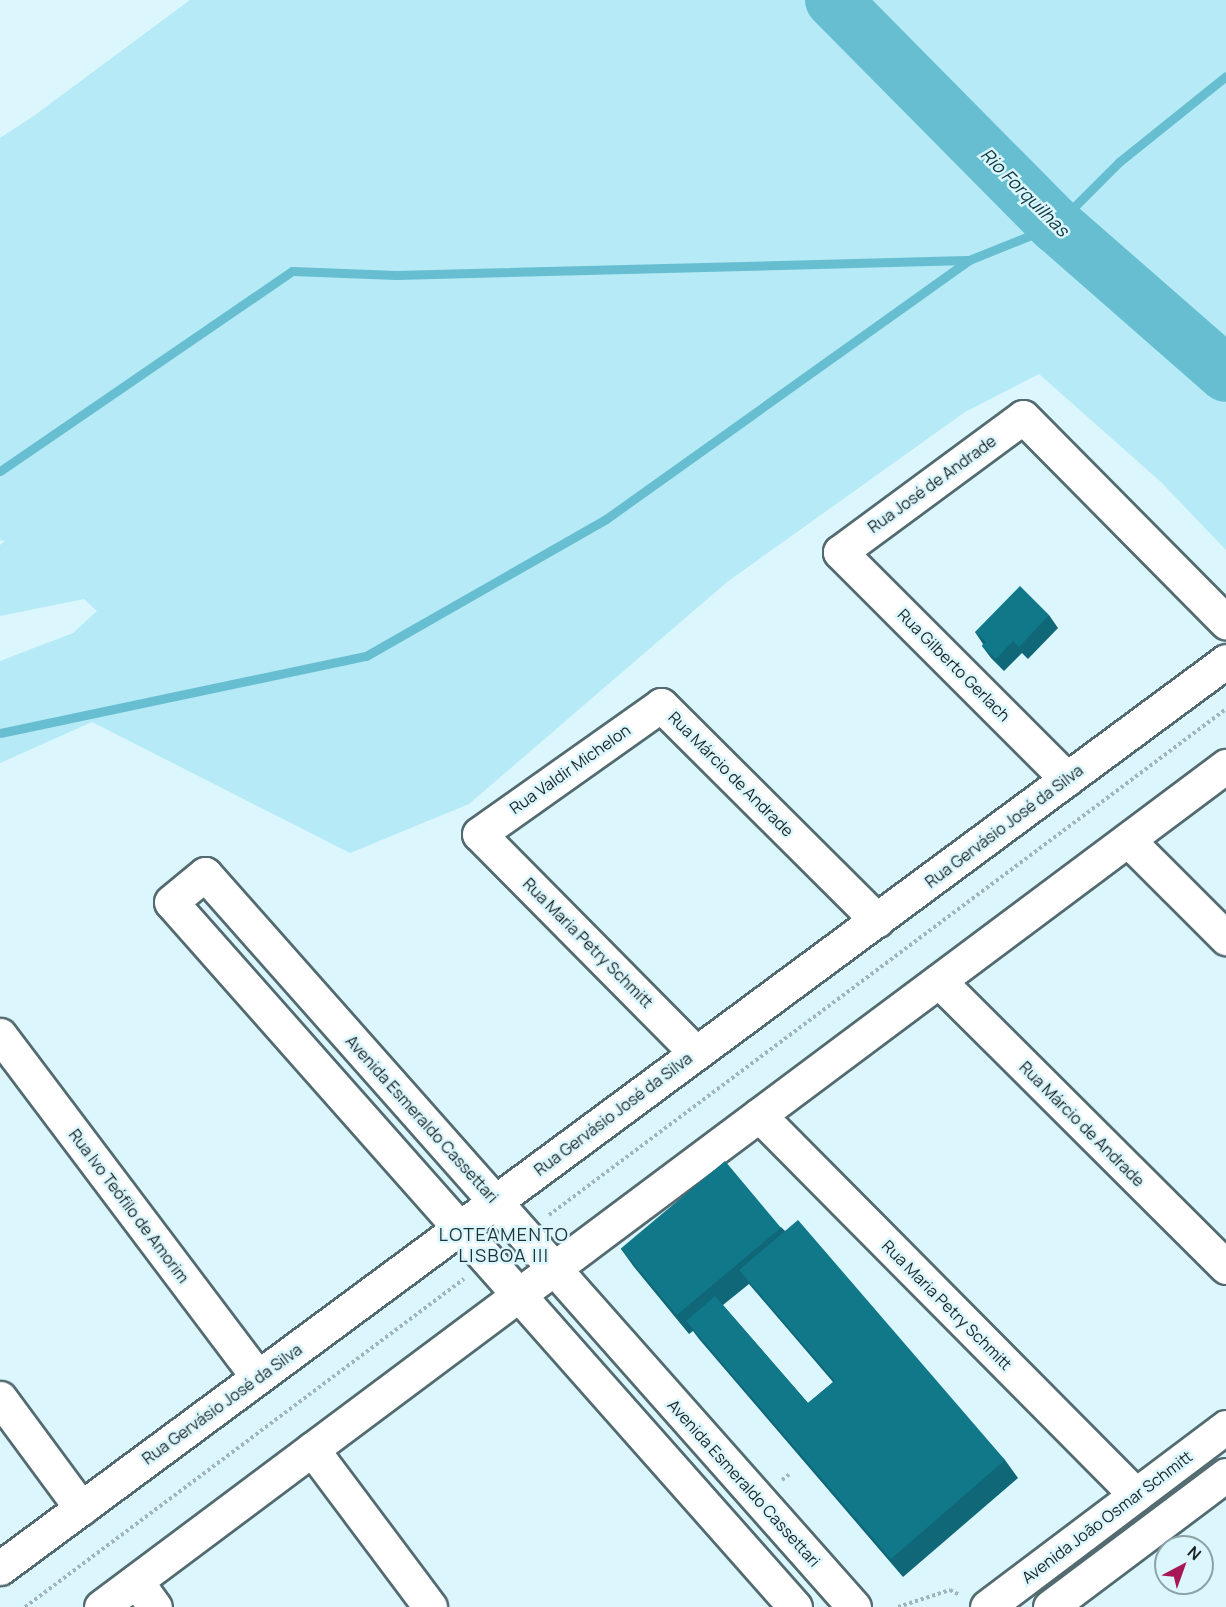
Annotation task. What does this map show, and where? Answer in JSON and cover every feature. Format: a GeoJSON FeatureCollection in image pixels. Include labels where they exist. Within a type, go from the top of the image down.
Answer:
{"type":"FeatureCollection","features":[{"type":"Feature","properties":{"kind":"street","name":"Rua José de Andrade"},"geometry":{"type":"LineString","coordinates":[[840,552],[1023,417],[1226,622]]}},
{"type":"Feature","properties":{"kind":"street","name":"Rua Gilberto Gerlach"},"geometry":{"type":"LineString","coordinates":[[840,552],[1067,779]]}},
{"type":"Feature","properties":{"kind":"street","name":"Rua Gervásio José da Silva"},"geometry":{"type":"LineString","coordinates":[[0,1568],[1226,661]]}},
{"type":"Feature","properties":{"kind":"street","name":"Rua Valdir Michelon"},"geometry":{"type":"LineString","coordinates":[[479,834],[661,705]]}},
{"type":"Feature","properties":{"kind":"street","name":"Rua Márcio de Andrade"},"geometry":{"type":"LineString","coordinates":[[661,705],[877,920]]}},
{"type":"Feature","properties":{"kind":"street"},"geometry":{"type":"LineString","coordinates":[[101,1607],[1226,766]]}},
{"type":"Feature","properties":{"kind":"street","name":"Rua Maria Petry Schmitt"},"geometry":{"type":"LineString","coordinates":[[479,834],[696,1053]]}},
{"type":"Feature","properties":{"kind":"street"},"geometry":{"type":"LineString","coordinates":[[1128,840],[1226,938]]}},
{"type":"Feature","properties":{"kind":"street","name":"Avenida Esmeraldo Cassettari"},"geometry":{"type":"LineString","coordinates":[[460,1228],[171,902],[205,874],[854,1607]]}},
{"type":"Feature","properties":{"kind":"street","name":"Rua Márcio de Andrade"},"geometry":{"type":"LineString","coordinates":[[939,981],[1226,1267]]}},
{"type":"Feature","properties":{"kind":"street","name":"Rua Ivo Teófilo de Amorim"},"geometry":{"type":"LineString","coordinates":[[0,1035],[258,1377]]}},
{"type":"Feature","properties":{"kind":"street","name":"Rua Maria Petry Schmitt"},"geometry":{"type":"LineString","coordinates":[[759,1115],[1136,1495]]}},
{"type":"Feature","properties":{"kind":"street"},"geometry":{"type":"LineString","coordinates":[[460,1228],[795,1607]]}},
{"type":"Feature","properties":{"kind":"street"},"geometry":{"type":"LineString","coordinates":[[0,1398],[81,1508]]}},
{"type":"Feature","properties":{"kind":"street","name":"Avenida João Osmar Schmitt"},"geometry":{"type":"LineString","coordinates":[[975,1601],[1136,1495],[1226,1427]]}},
{"type":"Feature","properties":{"kind":"street"},"geometry":{"type":"LineString","coordinates":[[312,1449],[430,1607]]}},
{"type":"Feature","properties":{"kind":"street"},"geometry":{"type":"LineString","coordinates":[[1050,1607],[1226,1475]]}},
{"type":"Feature","properties":{"kind":"street"},"geometry":{"type":"LineString","coordinates":[[136,1581],[155,1607]]}},
{"type":"Feature","properties":{"kind":"path"},"geometry":{"type":"LineString","coordinates":[[524,1234],[1226,709]]}},
{"type":"Feature","properties":{"kind":"path"},"geometry":{"type":"LineString","coordinates":[[25,1607],[488,1260]]}},
{"type":"Feature","properties":{"kind":"path"},"geometry":{"type":"LineString","coordinates":[[898,1607],[950,1590],[975,1601]]}},
{"type":"Feature","properties":{"kind":"shaded area"},"geometry":{"type":"Polygon","coordinates":[[[190,0],[1226,0],[1226,550],[1161,482],[1039,374],[965,412],[727,582],[469,804],[350,853],[92,722],[0,763],[0,661],[73,633],[97,611],[84,599],[0,616],[0,545],[5,541],[0,540],[0,138],[35,115],[190,0]]]}},
{"type":"Feature","properties":{"kind":"building"},"geometry":{"type":"Polygon","coordinates":[[[1020,586],[1049,615],[1019,647],[1013,641],[996,659],[982,646],[986,642],[975,632],[1020,586]]]}},
{"type":"Feature","properties":{"kind":"building"},"geometry":{"type":"Polygon","coordinates":[[[725,1161],[781,1228],[677,1315],[621,1248],[725,1161]]]}},
{"type":"Feature","properties":{"kind":"building"},"geometry":{"type":"Polygon","coordinates":[[[798,1220],[1005,1460],[891,1559],[686,1321],[715,1296],[808,1403],[835,1381],[739,1270],[798,1220]]]}},
{"type":"Feature","properties":{"kind":"waterway","name":"Rio Forquilhas"},"geometry":{"type":"LineString","coordinates":[[833,0],[1056,225],[1226,374]]}},
{"type":"Feature","properties":{"kind":"waterway"},"geometry":{"type":"LineString","coordinates":[[0,733],[366,656],[606,519],[969,260],[1056,225],[1119,162],[1226,76]]}},
{"type":"Feature","properties":{"kind":"waterway"},"geometry":{"type":"LineString","coordinates":[[0,471],[292,271],[396,275],[967,260]]}},
{"type":"Feature","properties":{"kind":"district","name":"LOTEAMENTO LISBOA III"},"geometry":{"type":"Point","coordinates":[504,1245]}}]}
